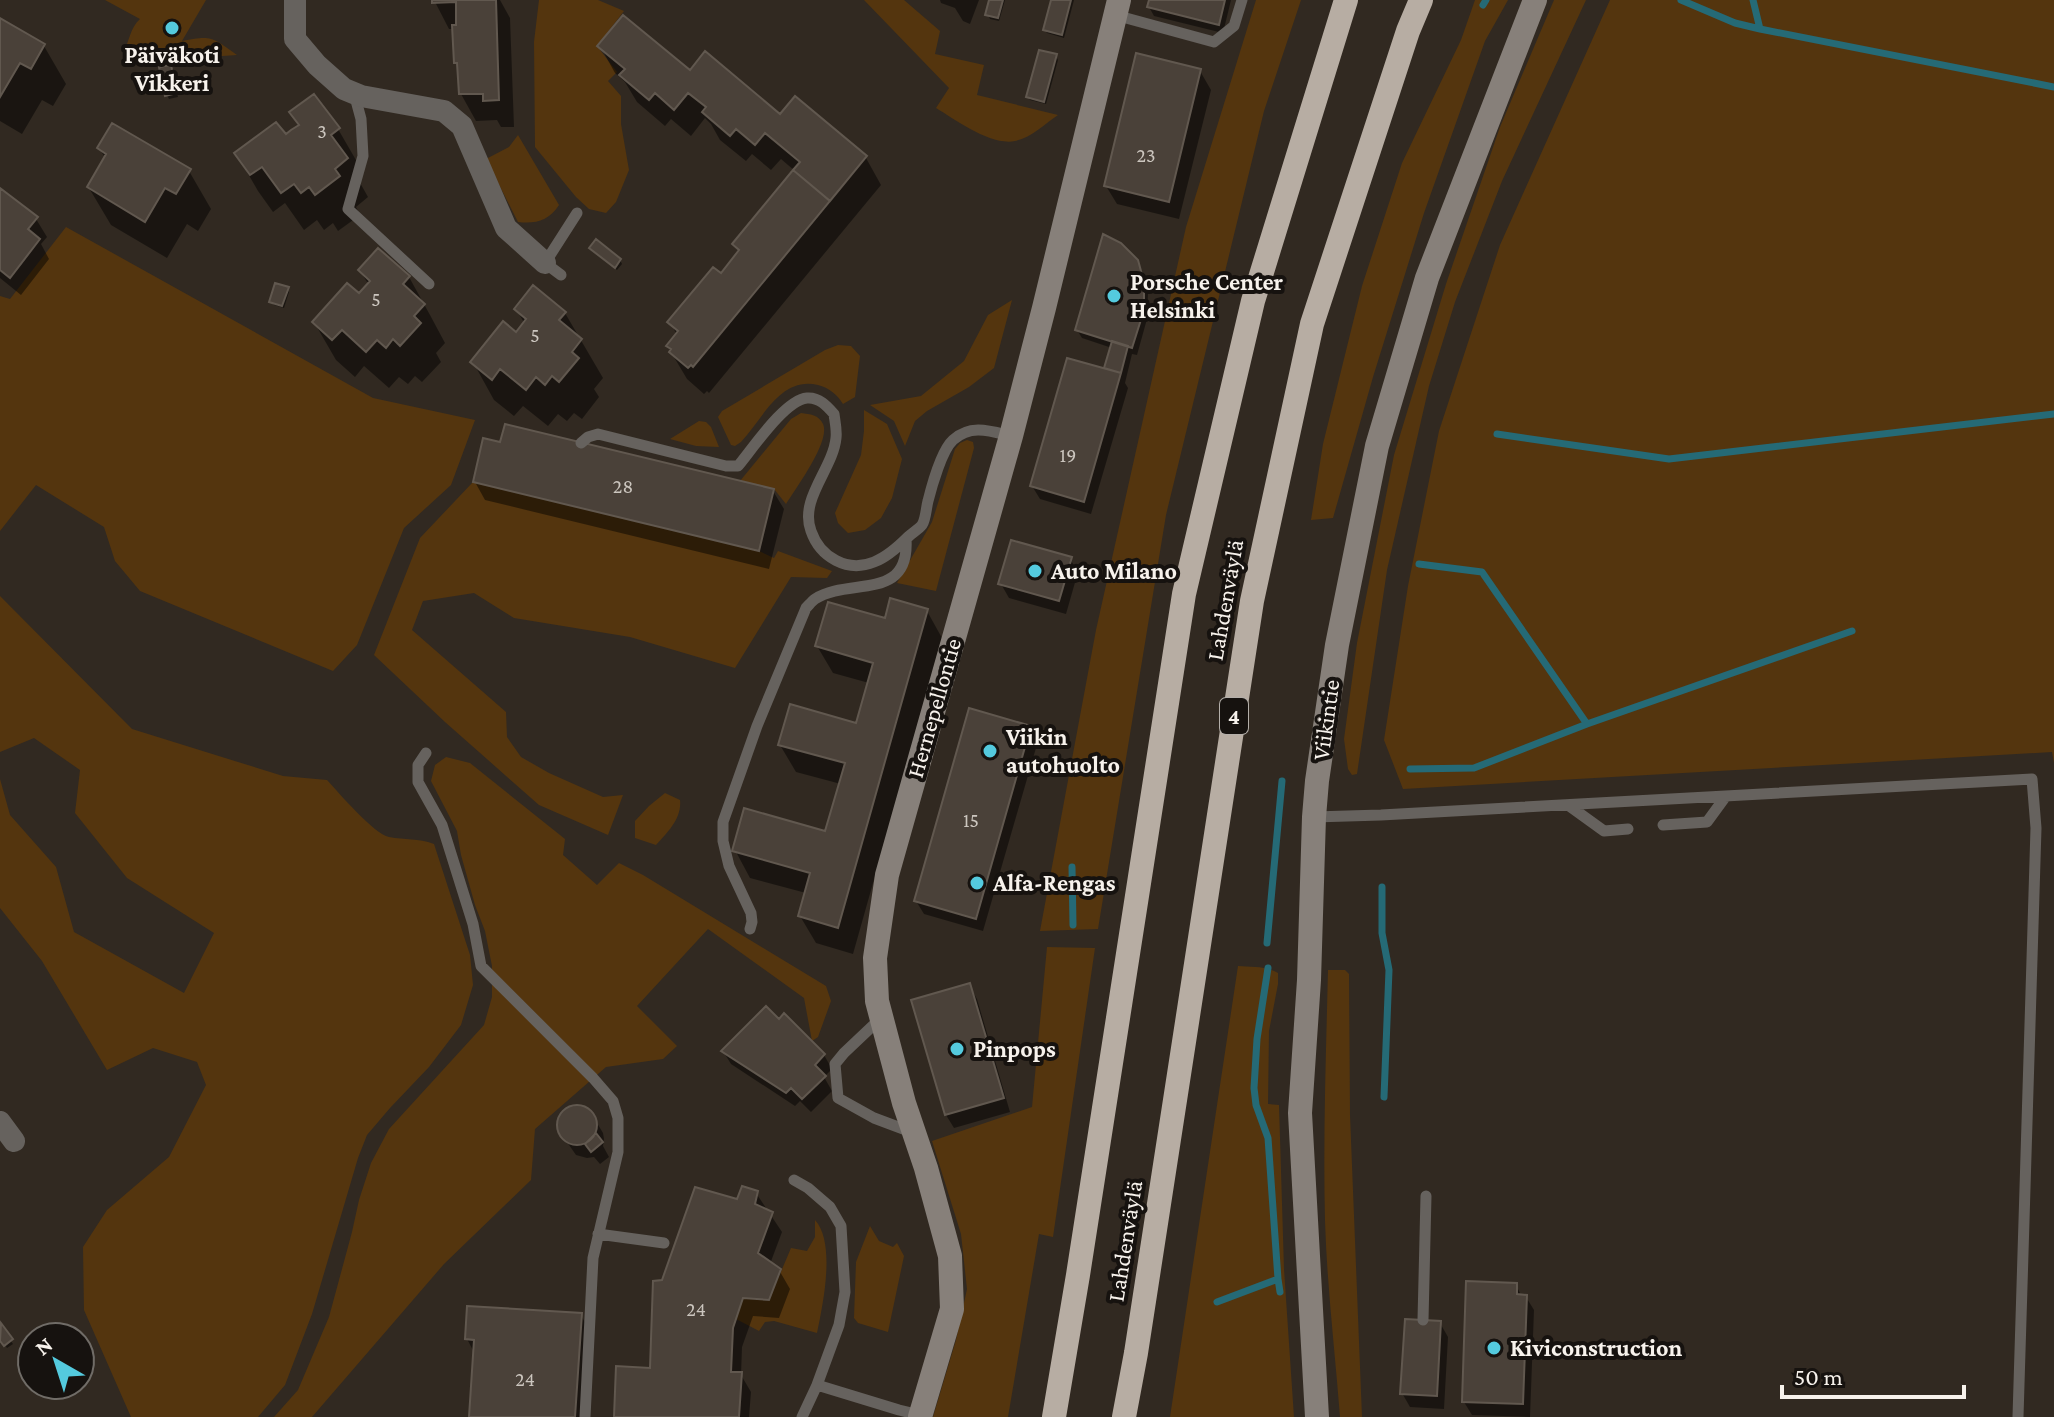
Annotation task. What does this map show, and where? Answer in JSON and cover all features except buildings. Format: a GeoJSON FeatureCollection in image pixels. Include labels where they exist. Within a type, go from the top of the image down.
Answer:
{"type":"FeatureCollection","features":[{"type":"Feature","properties":{"kind":"highway","name":"Lahdenväylä"},"geometry":{"type":"LineString","coordinates":[[1054,1417],[1184,594],[1253,301],[1346,0]]}},
{"type":"Feature","properties":{"kind":"highway","name":"Lahdenväylä"},"geometry":{"type":"LineString","coordinates":[[1124,1417],[1252,601],[1312,324],[1408,31],[1423,0]]}},
{"type":"Feature","properties":{"kind":"main road","name":"Viikintie"},"geometry":{"type":"LineString","coordinates":[[1317,1417],[1300,1113],[1309,980],[1314,817],[1337,645],[1377,446],[1427,278],[1535,0]]}},
{"type":"Feature","properties":{"kind":"main road","name":"Viikintie"},"geometry":{"type":"LineString","coordinates":[[1515,50],[1543,0]]}},
{"type":"Feature","properties":{"kind":"main road","name":"Hernepellontie"},"geometry":{"type":"LineString","coordinates":[[920,1416],[952,1309],[950,1256],[881,1018],[875,958],[887,875],[1011,436],[1117,7]]}},
{"type":"Feature","properties":{"kind":"street"},"geometry":{"type":"LineString","coordinates":[[295,0],[295,39],[317,65],[344,89],[361,96],[444,111],[462,126],[506,228],[553,269]]}},
{"type":"Feature","properties":{"kind":"street"},"geometry":{"type":"LineString","coordinates":[[0,1122],[14,1141]]}},
{"type":"Feature","properties":{"kind":"lane"},"geometry":{"type":"LineString","coordinates":[[1117,7],[1214,42],[1234,26],[1242,0]]}},
{"type":"Feature","properties":{"kind":"lane"},"geometry":{"type":"LineString","coordinates":[[354,93],[362,127],[363,156],[348,209],[429,284]]}},
{"type":"Feature","properties":{"kind":"lane"},"geometry":{"type":"LineString","coordinates":[[553,269],[577,213]]}},
{"type":"Feature","properties":{"kind":"lane"},"geometry":{"type":"LineString","coordinates":[[733,479],[738,466],[788,407],[806,398],[817,399],[834,414],[836,440],[829,463],[810,502],[810,530],[827,555],[843,565],[872,563],[896,549],[923,524],[928,501],[950,442],[966,430],[988,430],[1011,436]]}},
{"type":"Feature","properties":{"kind":"lane"},"geometry":{"type":"LineString","coordinates":[[581,443],[598,434],[726,466],[738,466]]}},
{"type":"Feature","properties":{"kind":"lane"},"geometry":{"type":"LineString","coordinates":[[750,929],[751,913],[729,866],[723,841],[723,822],[757,726],[806,608],[831,592],[878,585],[888,580],[906,557],[906,539]]}},
{"type":"Feature","properties":{"kind":"lane"},"geometry":{"type":"LineString","coordinates":[[426,753],[418,765],[418,782],[442,825],[473,924],[481,966],[613,1101],[618,1118],[618,1152],[593,1258],[585,1417]]}},
{"type":"Feature","properties":{"kind":"lane"},"geometry":{"type":"LineString","coordinates":[[1314,817],[2032,779],[2036,828],[2018,1417]]}},
{"type":"Feature","properties":{"kind":"lane"},"geometry":{"type":"LineString","coordinates":[[1663,825],[1707,822],[1726,796]]}},
{"type":"Feature","properties":{"kind":"lane"},"geometry":{"type":"LineString","coordinates":[[1568,805],[1604,831],[1628,829]]}},
{"type":"Feature","properties":{"kind":"lane"},"geometry":{"type":"LineString","coordinates":[[881,1018],[835,1064],[838,1098],[874,1118],[914,1133]]}},
{"type":"Feature","properties":{"kind":"lane"},"geometry":{"type":"LineString","coordinates":[[794,1180],[830,1207],[841,1226],[845,1292],[839,1325],[802,1417]]}},
{"type":"Feature","properties":{"kind":"lane"},"geometry":{"type":"LineString","coordinates":[[1423,1320],[1426,1196]]}},
{"type":"Feature","properties":{"kind":"lane"},"geometry":{"type":"LineString","coordinates":[[598,1234],[664,1243]]}},
{"type":"Feature","properties":{"kind":"lane"},"geometry":{"type":"LineString","coordinates":[[817,1385],[920,1416]]}},
{"type":"Feature","properties":{"kind":"shaded area"},"geometry":{"type":"Polygon","coordinates":[[[105,0],[206,0],[182,41],[211,39],[237,55],[137,62],[123,54],[140,19],[105,0]]]}},
{"type":"Feature","properties":{"kind":"shaded area"},"geometry":{"type":"Polygon","coordinates":[[[539,0],[598,0],[624,11],[597,46],[617,72],[608,81],[621,96],[621,124],[629,170],[616,202],[606,213],[589,209],[576,197],[535,147],[534,42],[539,0]]]}},
{"type":"Feature","properties":{"kind":"shaded area"},"geometry":{"type":"Polygon","coordinates":[[[864,0],[904,0],[940,31],[935,54],[984,65],[977,95],[1058,115],[1032,134],[1006,142],[963,125],[936,108],[949,88],[864,0]]]}},
{"type":"Feature","properties":{"kind":"shaded area"},"geometry":{"type":"Polygon","coordinates":[[[1256,0],[1301,0],[1264,111],[1166,515],[1098,929],[1040,931],[1096,630],[1186,227],[1256,0]]]}},
{"type":"Feature","properties":{"kind":"shaded area"},"geometry":{"type":"Polygon","coordinates":[[[1475,0],[1508,0],[1485,41],[1424,213],[1333,518],[1311,520],[1323,444],[1362,286],[1402,163],[1461,40],[1475,0]]]}},
{"type":"Feature","properties":{"kind":"shaded area"},"geometry":{"type":"Polygon","coordinates":[[[1554,0],[1586,0],[1502,181],[1455,302],[1429,386],[1387,570],[1357,774],[1352,775],[1348,769],[1344,739],[1357,643],[1394,455],[1446,284],[1500,127],[1554,0]]]}},
{"type":"Feature","properties":{"kind":"shaded area"},"geometry":{"type":"Polygon","coordinates":[[[1610,0],[2054,0],[2054,763],[2052,752],[1403,789],[1384,740],[1408,586],[1439,431],[1500,245],[1610,0]]]}},
{"type":"Feature","properties":{"kind":"shaded area"},"geometry":{"type":"Polygon","coordinates":[[[518,135],[559,205],[551,215],[536,222],[518,222],[486,159],[509,147],[518,135]]]}},
{"type":"Feature","properties":{"kind":"shaded area"},"geometry":{"type":"Polygon","coordinates":[[[66,227],[373,398],[475,420],[451,485],[404,528],[357,645],[333,671],[140,591],[115,561],[104,527],[36,485],[0,531],[0,296],[10,299],[66,227]]]}},
{"type":"Feature","properties":{"kind":"shaded area"},"geometry":{"type":"Polygon","coordinates":[[[1012,300],[994,368],[915,421],[905,446],[894,421],[870,405],[921,396],[964,361],[988,315],[1012,300]]]}},
{"type":"Feature","properties":{"kind":"shaded area"},"geometry":{"type":"Polygon","coordinates":[[[838,345],[851,346],[860,356],[855,397],[843,404],[822,386],[805,384],[793,387],[774,402],[741,442],[731,445],[718,417],[722,411],[838,345]]]}},
{"type":"Feature","properties":{"kind":"shaded area"},"geometry":{"type":"Polygon","coordinates":[[[864,410],[887,424],[902,459],[892,498],[881,518],[865,530],[848,533],[838,523],[835,513],[861,455],[864,410]]]}},
{"type":"Feature","properties":{"kind":"shaded area"},"geometry":{"type":"Polygon","coordinates":[[[801,413],[819,419],[824,432],[817,453],[786,504],[774,489],[740,481],[791,419],[801,413]]]}},
{"type":"Feature","properties":{"kind":"shaded area"},"geometry":{"type":"Polygon","coordinates":[[[699,421],[711,427],[719,447],[696,446],[670,439],[699,421]]]}},
{"type":"Feature","properties":{"kind":"shaded area"},"geometry":{"type":"Polygon","coordinates":[[[967,440],[973,442],[974,448],[936,591],[897,583],[932,522],[955,449],[967,440]]]}},
{"type":"Feature","properties":{"kind":"shaded area"},"geometry":{"type":"Polygon","coordinates":[[[473,482],[759,551],[774,558],[778,551],[832,571],[827,578],[791,577],[735,668],[630,637],[514,618],[474,593],[423,601],[412,630],[506,712],[507,737],[521,757],[603,797],[623,795],[608,835],[539,805],[374,655],[420,538],[473,482]]]}},
{"type":"Feature","properties":{"kind":"shaded area"},"geometry":{"type":"Polygon","coordinates":[[[0,596],[132,729],[283,776],[327,780],[383,834],[434,844],[470,955],[473,985],[461,1025],[429,1067],[367,1135],[312,1314],[285,1385],[258,1417],[131,1417],[96,1337],[96,1321],[89,1321],[84,1310],[83,1247],[107,1210],[169,1157],[206,1085],[197,1062],[153,1048],[107,1070],[42,961],[0,908],[0,779],[10,815],[56,867],[74,932],[184,993],[214,933],[127,878],[75,813],[80,770],[34,738],[0,752],[0,596]]]}},
{"type":"Feature","properties":{"kind":"shaded area"},"geometry":{"type":"Polygon","coordinates":[[[446,757],[470,763],[565,839],[563,855],[597,885],[619,863],[826,986],[831,1001],[818,1037],[812,1041],[804,998],[708,929],[637,1006],[677,1046],[663,1059],[606,1067],[535,1129],[531,1180],[444,1264],[312,1417],[274,1417],[298,1390],[329,1317],[371,1163],[389,1129],[484,1025],[492,997],[492,966],[485,931],[461,855],[457,831],[431,781],[435,765],[446,757]]]}},
{"type":"Feature","properties":{"kind":"shaded area"},"geometry":{"type":"Polygon","coordinates":[[[665,793],[680,800],[679,813],[673,824],[656,845],[635,838],[635,821],[665,793]]]}},
{"type":"Feature","properties":{"kind":"shaded area"},"geometry":{"type":"Polygon","coordinates":[[[1047,947],[1095,948],[1053,1237],[1039,1234],[1008,1417],[933,1417],[956,1340],[967,1289],[961,1234],[932,1141],[1032,1107],[1047,947]]]}},
{"type":"Feature","properties":{"kind":"shaded area"},"geometry":{"type":"Polygon","coordinates":[[[1238,966],[1264,968],[1278,973],[1269,1031],[1268,1104],[1279,1105],[1284,1269],[1294,1417],[1170,1417],[1238,966]]]}},
{"type":"Feature","properties":{"kind":"shaded area"},"geometry":{"type":"Polygon","coordinates":[[[1328,970],[1345,970],[1349,974],[1350,1115],[1362,1417],[1340,1417],[1329,1294],[1324,1158],[1328,970]]]}},
{"type":"Feature","properties":{"kind":"shaded area"},"geometry":{"type":"Polygon","coordinates":[[[815,1220],[825,1243],[826,1258],[825,1291],[817,1333],[774,1321],[765,1322],[759,1331],[736,1319],[743,1298],[769,1300],[791,1248],[807,1251],[815,1237],[815,1220]]]}},
{"type":"Feature","properties":{"kind":"shaded area"},"geometry":{"type":"Polygon","coordinates":[[[870,1226],[879,1241],[893,1247],[897,1243],[904,1256],[888,1332],[858,1323],[854,1318],[856,1262],[870,1226]]]}},
{"type":"Feature","properties":{"kind":"waterway"},"geometry":{"type":"LineString","coordinates":[[1483,5],[1486,0]]}},
{"type":"Feature","properties":{"kind":"waterway"},"geometry":{"type":"LineString","coordinates":[[1681,0],[1735,23],[1760,29],[2054,87]]}},
{"type":"Feature","properties":{"kind":"waterway"},"geometry":{"type":"LineString","coordinates":[[1753,0],[1760,29]]}},
{"type":"Feature","properties":{"kind":"waterway"},"geometry":{"type":"LineString","coordinates":[[1497,434],[1669,459],[2054,414]]}},
{"type":"Feature","properties":{"kind":"waterway"},"geometry":{"type":"LineString","coordinates":[[1419,564],[1482,572],[1587,724],[1852,631]]}},
{"type":"Feature","properties":{"kind":"waterway"},"geometry":{"type":"LineString","coordinates":[[1410,769],[1474,768],[1587,724]]}},
{"type":"Feature","properties":{"kind":"waterway"},"geometry":{"type":"LineString","coordinates":[[1267,943],[1282,781]]}},
{"type":"Feature","properties":{"kind":"waterway"},"geometry":{"type":"LineString","coordinates":[[1072,867],[1073,925]]}},
{"type":"Feature","properties":{"kind":"waterway"},"geometry":{"type":"LineString","coordinates":[[1382,887],[1382,933],[1389,970],[1384,1097]]}},
{"type":"Feature","properties":{"kind":"waterway"},"geometry":{"type":"LineString","coordinates":[[1217,1302],[1278,1279],[1268,1138],[1256,1105],[1254,1088],[1257,1039],[1268,968]]}},
{"type":"Feature","properties":{"kind":"waterway"},"geometry":{"type":"LineString","coordinates":[[1278,1279],[1280,1292]]}},
{"type":"Feature","properties":{"kind":"place","name":"Päiväkoti Vikkeri"},"geometry":{"type":"Point","coordinates":[172,28]}},
{"type":"Feature","properties":{"kind":"place","name":"Porsche Center Helsinki"},"geometry":{"type":"Point","coordinates":[1114,296]}},
{"type":"Feature","properties":{"kind":"place","name":"Auto Milano"},"geometry":{"type":"Point","coordinates":[1035,571]}},
{"type":"Feature","properties":{"kind":"place","name":"Viikin autohuolto"},"geometry":{"type":"Point","coordinates":[990,751]}},
{"type":"Feature","properties":{"kind":"place","name":"Alfa-Rengas"},"geometry":{"type":"Point","coordinates":[977,883]}},
{"type":"Feature","properties":{"kind":"place","name":"Pinpops"},"geometry":{"type":"Point","coordinates":[957,1049]}},
{"type":"Feature","properties":{"kind":"place","name":"Kiviconstruction"},"geometry":{"type":"Point","coordinates":[1494,1348]}}]}
